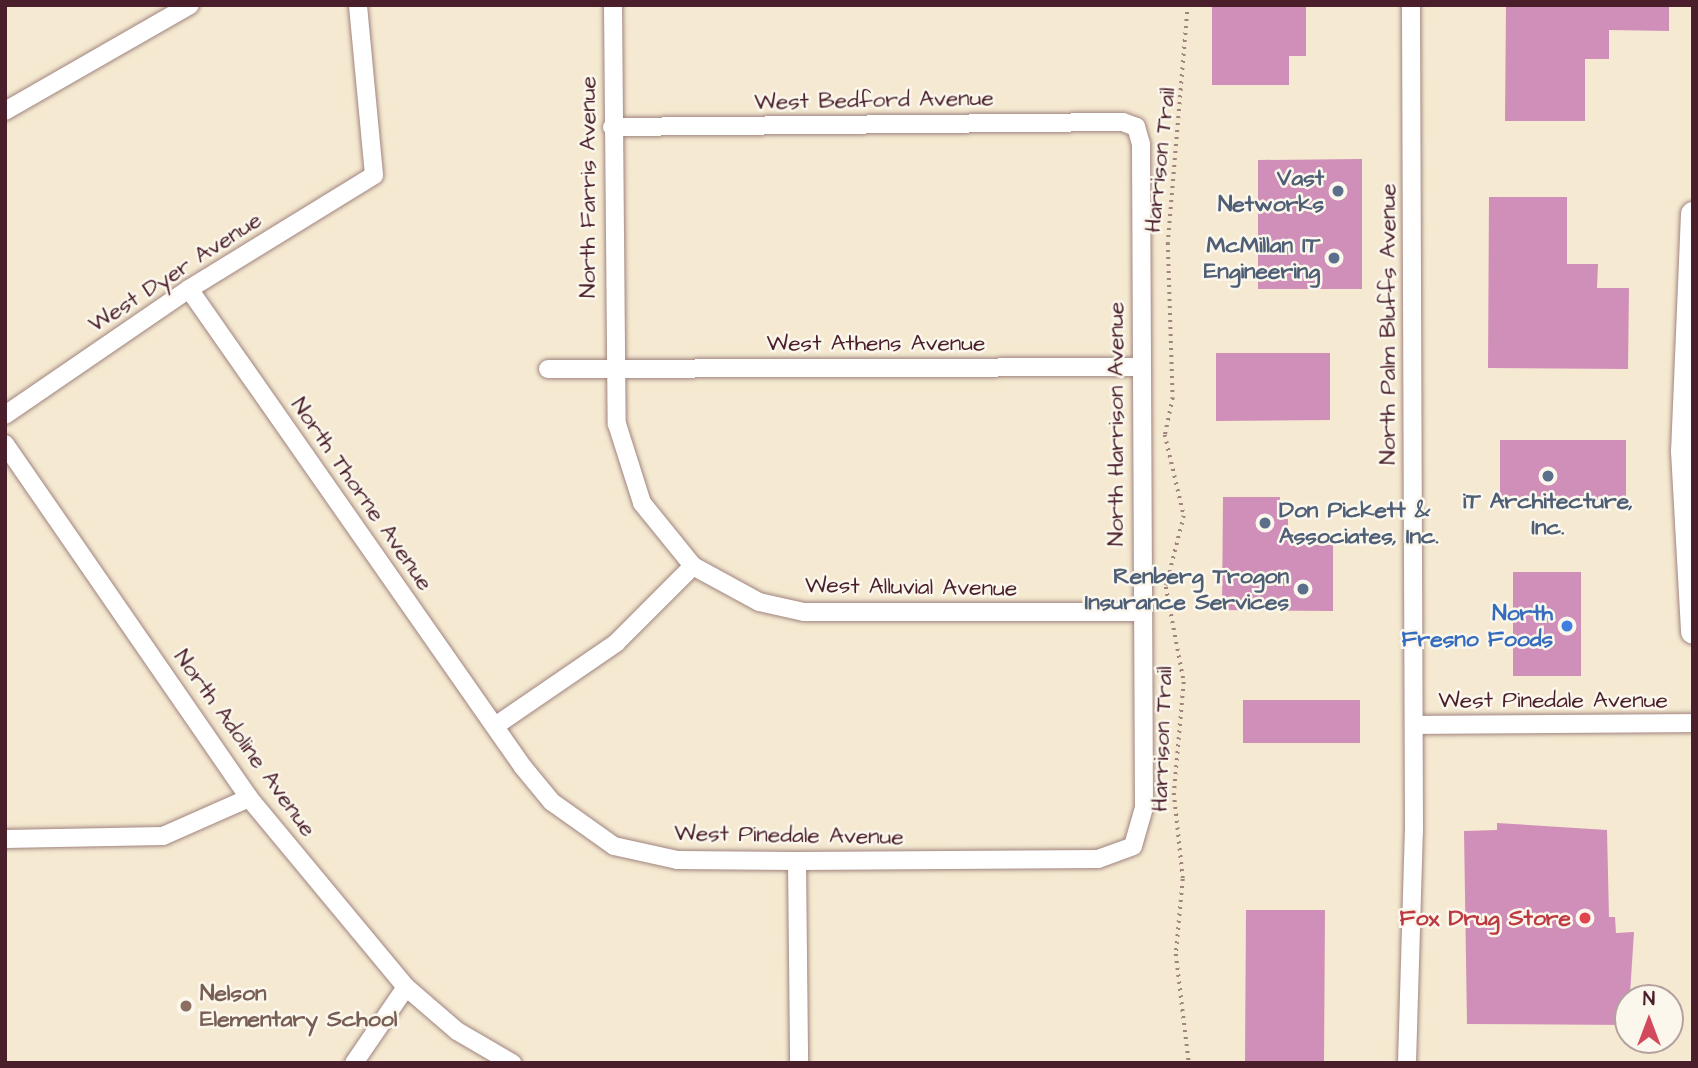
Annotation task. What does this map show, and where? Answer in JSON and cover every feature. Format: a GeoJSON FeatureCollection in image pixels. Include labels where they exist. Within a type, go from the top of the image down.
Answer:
{"type":"FeatureCollection","features":[{"type":"Feature","properties":{"kind":"main road"},"geometry":{"type":"LineString","coordinates":[[1693,214],[1683,438],[1693,632]]}},
{"type":"Feature","properties":{"kind":"street"},"geometry":{"type":"LineString","coordinates":[[5,111],[190,5]]}},
{"type":"Feature","properties":{"kind":"street","name":"West Dyer Avenue"},"geometry":{"type":"LineString","coordinates":[[5,415],[189,289],[374,175],[358,5]]}},
{"type":"Feature","properties":{"kind":"street","name":"North Farris Avenue"},"geometry":{"type":"LineString","coordinates":[[613,5],[613,368],[617,424],[638,493],[663,536],[693,566]]}},
{"type":"Feature","properties":{"kind":"street","name":"North Palm Bluffs Avenue"},"geometry":{"type":"LineString","coordinates":[[1406,1063],[1414,725],[1411,5]]}},
{"type":"Feature","properties":{"kind":"street","name":"West Bedford Avenue"},"geometry":{"type":"LineString","coordinates":[[612,127],[1123,122],[1136,127]]}},
{"type":"Feature","properties":{"kind":"street","name":"North Harrison Avenue"},"geometry":{"type":"LineString","coordinates":[[1133,846],[1144,808],[1139,367],[1141,144],[1136,127]]}},
{"type":"Feature","properties":{"kind":"street","name":"North Thorne Avenue"},"geometry":{"type":"LineString","coordinates":[[189,289],[495,726]]}},
{"type":"Feature","properties":{"kind":"street","name":"West Athens Avenue"},"geometry":{"type":"LineString","coordinates":[[613,368],[1139,367]]}},
{"type":"Feature","properties":{"kind":"street"},"geometry":{"type":"LineString","coordinates":[[548,369],[613,368]]}},
{"type":"Feature","properties":{"kind":"street","name":"North Adoline Avenue"},"geometry":{"type":"LineString","coordinates":[[5,444],[249,798],[406,987],[457,1031],[512,1063]]}},
{"type":"Feature","properties":{"kind":"street"},"geometry":{"type":"LineString","coordinates":[[495,726],[616,643],[693,566]]}},
{"type":"Feature","properties":{"kind":"street","name":"West Alluvial Avenue"},"geometry":{"type":"LineString","coordinates":[[693,566],[759,602],[804,612],[1141,612]]}},
{"type":"Feature","properties":{"kind":"street","name":"West Pinedale Avenue"},"geometry":{"type":"LineString","coordinates":[[1414,725],[1693,723]]}},
{"type":"Feature","properties":{"kind":"street","name":"West Pinedale Avenue"},"geometry":{"type":"LineString","coordinates":[[495,726],[552,802],[614,846],[677,860],[1098,859],[1133,846]]}},
{"type":"Feature","properties":{"kind":"street"},"geometry":{"type":"LineString","coordinates":[[5,839],[163,836],[249,798]]}},
{"type":"Feature","properties":{"kind":"street"},"geometry":{"type":"LineString","coordinates":[[797,861],[799,1063]]}},
{"type":"Feature","properties":{"kind":"street"},"geometry":{"type":"LineString","coordinates":[[354,1063],[406,987]]}},
{"type":"Feature","properties":{"kind":"path","name":"Harrison Trail"},"geometry":{"type":"LineString","coordinates":[[1188,5],[1168,243],[1173,398],[1165,435],[1184,516],[1166,587],[1184,682],[1174,793],[1183,879],[1176,954],[1189,1063]]}},
{"type":"Feature","properties":{"kind":"building"},"geometry":{"type":"Polygon","coordinates":[[[1212,5],[1306,5],[1306,56],[1289,56],[1289,85],[1212,85],[1212,5]]]}},
{"type":"Feature","properties":{"kind":"building"},"geometry":{"type":"Polygon","coordinates":[[[1506,5],[1669,5],[1669,31],[1609,30],[1609,59],[1585,59],[1585,121],[1505,121],[1506,5]]]}},
{"type":"Feature","properties":{"kind":"building"},"geometry":{"type":"Polygon","coordinates":[[[1362,159],[1362,289],[1258,289],[1258,160],[1362,159]]]}},
{"type":"Feature","properties":{"kind":"building"},"geometry":{"type":"Polygon","coordinates":[[[1489,197],[1567,197],[1567,264],[1598,264],[1597,288],[1629,288],[1628,369],[1488,368],[1489,197]]]}},
{"type":"Feature","properties":{"kind":"building"},"geometry":{"type":"Polygon","coordinates":[[[1216,353],[1330,353],[1330,420],[1216,421],[1216,353]]]}},
{"type":"Feature","properties":{"kind":"building"},"geometry":{"type":"Polygon","coordinates":[[[1500,440],[1626,440],[1626,500],[1500,500],[1500,440]]]}},
{"type":"Feature","properties":{"kind":"building"},"geometry":{"type":"Polygon","coordinates":[[[1223,497],[1280,497],[1279,519],[1288,519],[1288,532],[1307,532],[1307,545],[1333,545],[1333,611],[1222,610],[1223,497]]]}},
{"type":"Feature","properties":{"kind":"building"},"geometry":{"type":"Polygon","coordinates":[[[1513,572],[1581,572],[1581,676],[1513,676],[1513,572]]]}},
{"type":"Feature","properties":{"kind":"building"},"geometry":{"type":"Polygon","coordinates":[[[1243,700],[1360,700],[1360,743],[1243,743],[1243,700]]]}},
{"type":"Feature","properties":{"kind":"building"},"geometry":{"type":"Polygon","coordinates":[[[1497,823],[1607,830],[1609,917],[1615,917],[1616,933],[1634,932],[1631,984],[1614,984],[1614,1025],[1467,1024],[1464,831],[1497,830],[1497,823]]]}},
{"type":"Feature","properties":{"kind":"building"},"geometry":{"type":"Polygon","coordinates":[[[1246,910],[1325,910],[1324,1063],[1245,1063],[1246,910]]]}},
{"type":"Feature","properties":{"kind":"place","name":"Vast Networks"},"geometry":{"type":"Point","coordinates":[1338,191]}},
{"type":"Feature","properties":{"kind":"place","name":"McMillan IT Engineering"},"geometry":{"type":"Point","coordinates":[1334,258]}},
{"type":"Feature","properties":{"kind":"place","name":"iT Architecture, Inc."},"geometry":{"type":"Point","coordinates":[1548,476]}},
{"type":"Feature","properties":{"kind":"place","name":"Don Pickett & Associates, Inc."},"geometry":{"type":"Point","coordinates":[1265,523]}},
{"type":"Feature","properties":{"kind":"place","name":"Renberg Trogon Insurance Services"},"geometry":{"type":"Point","coordinates":[1303,589]}},
{"type":"Feature","properties":{"kind":"place","name":"North Fresno Foods"},"geometry":{"type":"Point","coordinates":[1567,626]}},
{"type":"Feature","properties":{"kind":"place","name":"Fox Drug Store"},"geometry":{"type":"Point","coordinates":[1585,918]}},
{"type":"Feature","properties":{"kind":"place","name":"Nelson Elementary School"},"geometry":{"type":"Point","coordinates":[186,1006]}}]}
